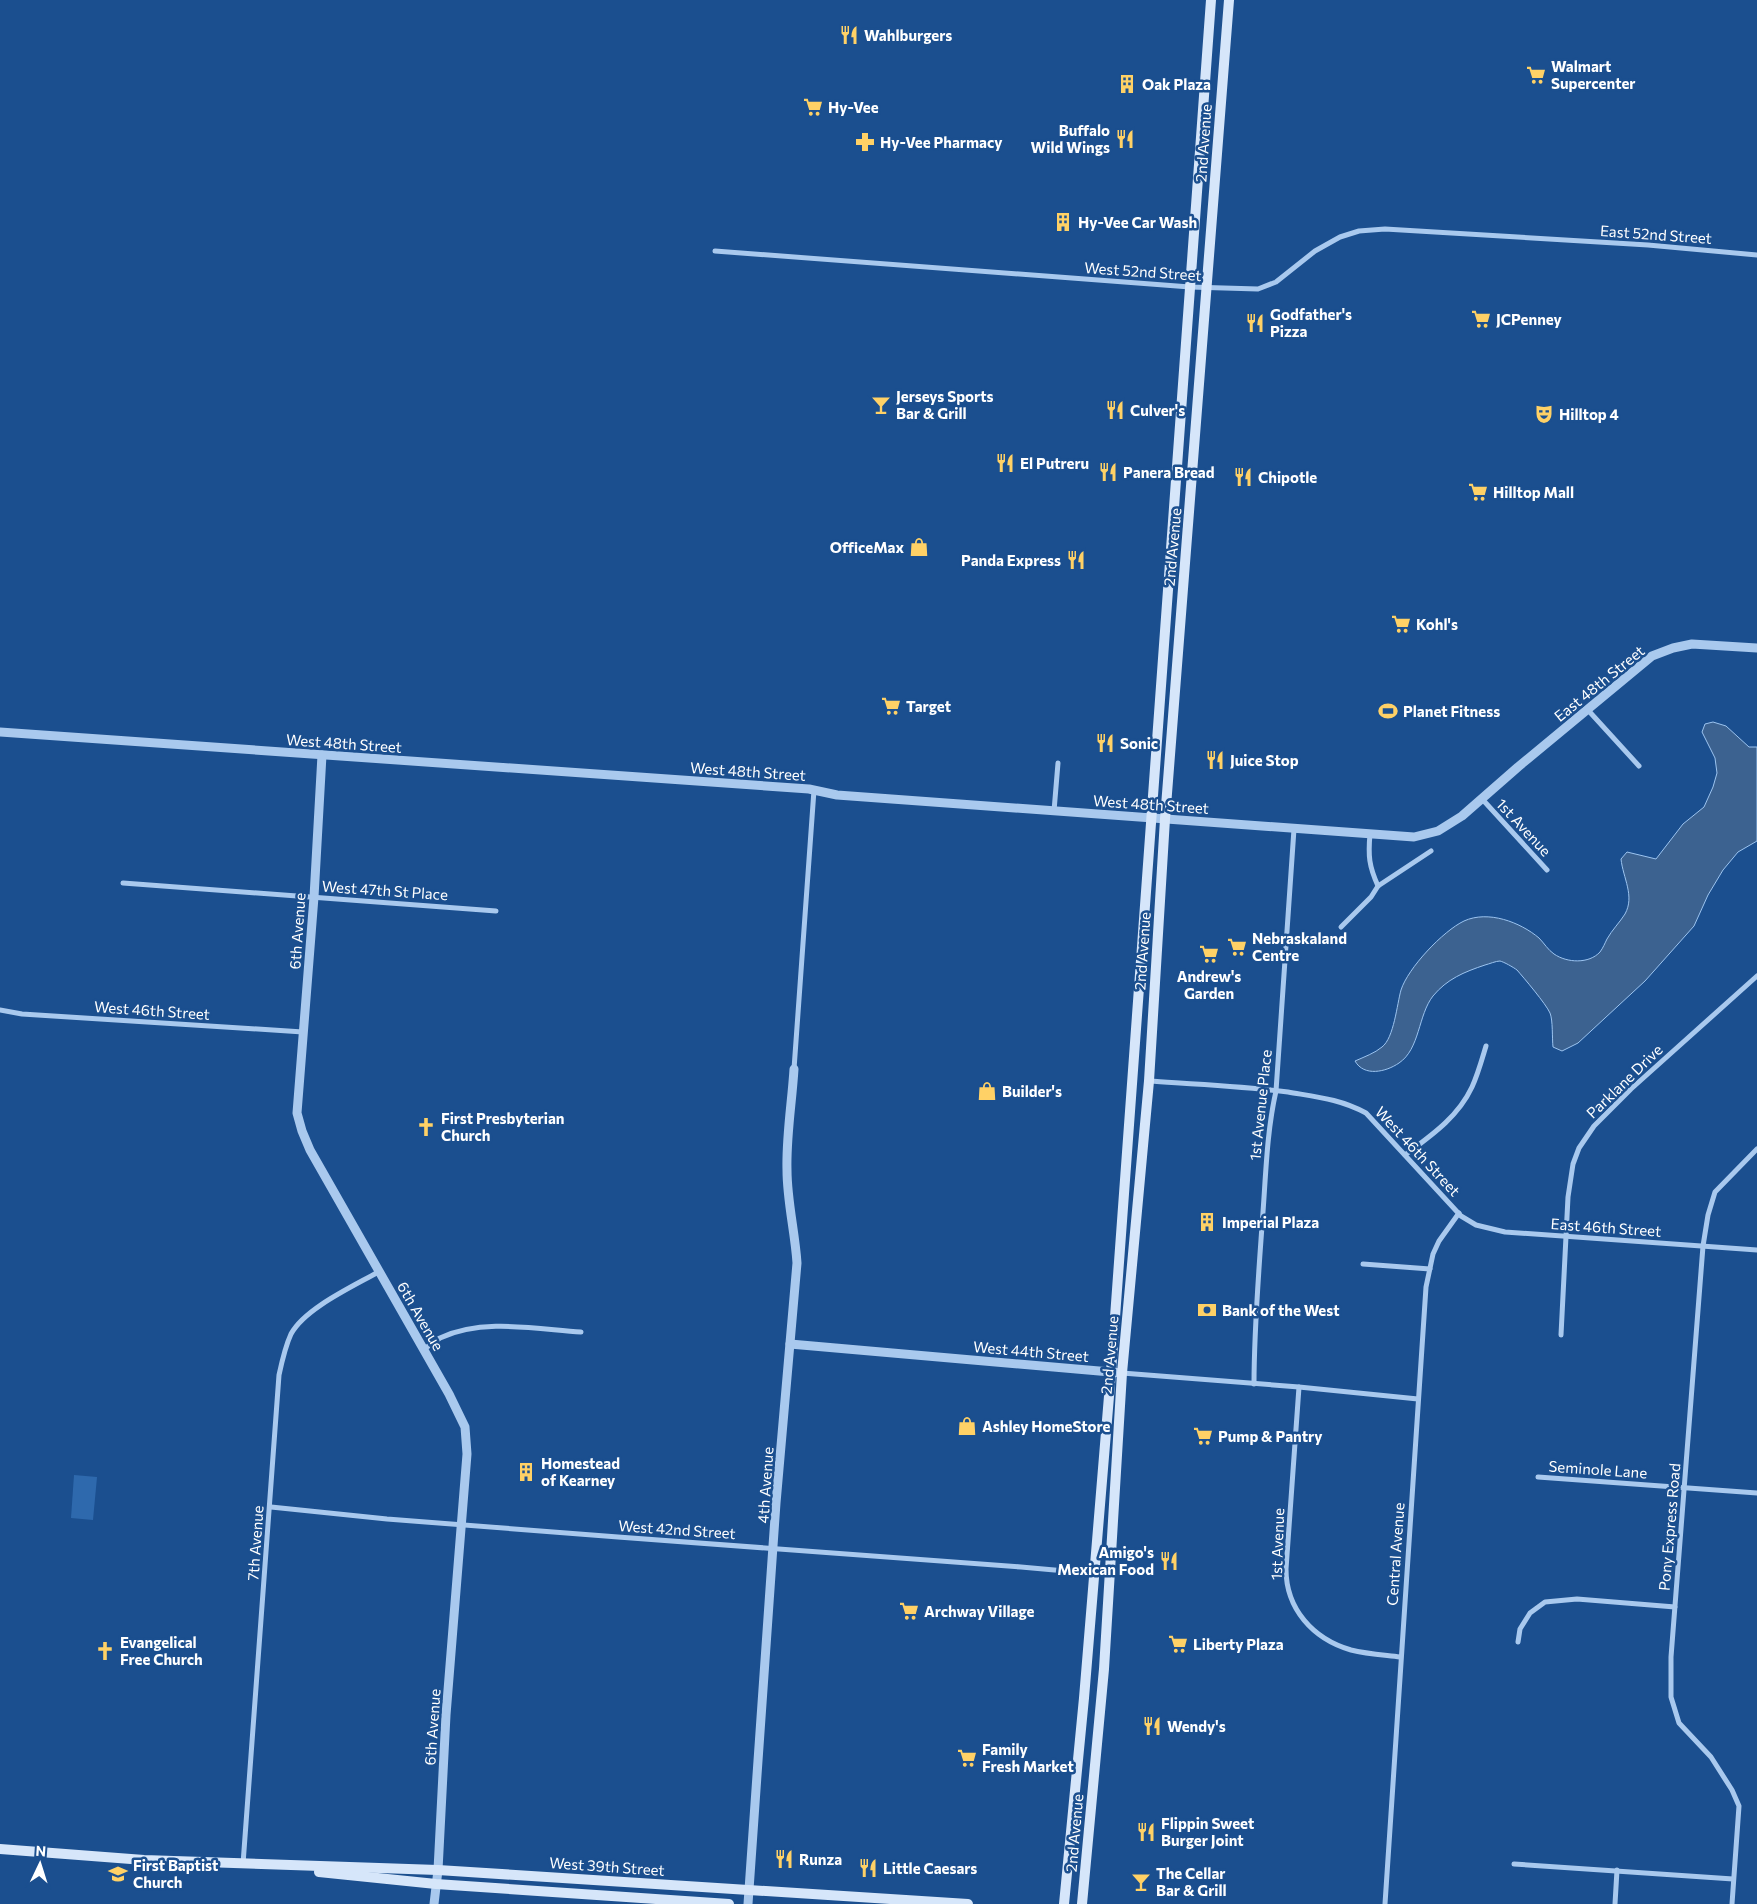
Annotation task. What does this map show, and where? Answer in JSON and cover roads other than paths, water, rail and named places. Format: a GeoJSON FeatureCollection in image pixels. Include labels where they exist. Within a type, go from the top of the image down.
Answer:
{"type":"FeatureCollection","features":[{"type":"Feature","properties":{"kind":"main road","name":"2nd Avenue"},"geometry":{"type":"LineString","coordinates":[[1064,1904],[1095,1574],[1211,0]]}},
{"type":"Feature","properties":{"kind":"main road","name":"2nd Avenue"},"geometry":{"type":"LineString","coordinates":[[1082,1904],[1104,1669],[1122,1373],[1149,1081],[1165,819],[1229,0]]}},
{"type":"Feature","properties":{"kind":"main road","name":"West 39th Street"},"geometry":{"type":"LineString","coordinates":[[0,1849],[144,1860],[243,1865],[438,1870],[968,1904]]}},
{"type":"Feature","properties":{"kind":"main road","name":"West 39th Street"},"geometry":{"type":"LineString","coordinates":[[243,1865],[436,1884],[729,1904]]}},
{"type":"Feature","properties":{"kind":"street","name":"West 52nd Street"},"geometry":{"type":"LineString","coordinates":[[715,252],[1190,288],[1258,289],[1276,282],[1316,251],[1340,237],[1359,231],[1385,229],[1554,239]]}},
{"type":"Feature","properties":{"kind":"street","name":"East 52nd Street"},"geometry":{"type":"LineString","coordinates":[[1554,239],[1757,254]]}},
{"type":"Feature","properties":{"kind":"street","name":"East 48th Street"},"geometry":{"type":"LineString","coordinates":[[1483,800],[1518,767],[1652,656],[1673,648],[1692,644],[1757,648]]}},
{"type":"Feature","properties":{"kind":"street"},"geometry":{"type":"LineString","coordinates":[[1587,709],[1638,766]]}},
{"type":"Feature","properties":{"kind":"street","name":"West 48th Street"},"geometry":{"type":"LineString","coordinates":[[0,732],[814,790],[837,795],[1414,837],[1438,830],[1462,816],[1483,800]]}},
{"type":"Feature","properties":{"kind":"street","name":"6th Avenue"},"geometry":{"type":"LineString","coordinates":[[322,755],[314,897],[297,1113],[310,1150],[424,1349],[465,1426],[467,1454],[446,1715],[438,1870],[434,1904]]}},
{"type":"Feature","properties":{"kind":"street"},"geometry":{"type":"LineString","coordinates":[[1054,811],[1058,762]]}},
{"type":"Feature","properties":{"kind":"street"},"geometry":{"type":"LineString","coordinates":[[794,1069],[814,790]]}},
{"type":"Feature","properties":{"kind":"street","name":"1st Avenue"},"geometry":{"type":"LineString","coordinates":[[1483,800],[1547,870]]}},
{"type":"Feature","properties":{"kind":"street","name":"1st Avenue Place"},"geometry":{"type":"LineString","coordinates":[[1254,1384],[1254,1340],[1265,1183],[1270,1118],[1276,1091],[1294,829]]}},
{"type":"Feature","properties":{"kind":"street"},"geometry":{"type":"LineString","coordinates":[[1370,834],[1368,854],[1370,868],[1378,886]]}},
{"type":"Feature","properties":{"kind":"street"},"geometry":{"type":"LineString","coordinates":[[1341,927],[1371,897],[1378,886],[1431,851]]}},
{"type":"Feature","properties":{"kind":"street","name":"West 47th St Place"},"geometry":{"type":"LineString","coordinates":[[123,883],[496,911]]}},
{"type":"Feature","properties":{"kind":"street","name":"Parklane Drive"},"geometry":{"type":"LineString","coordinates":[[1561,1336],[1568,1197],[1573,1164],[1579,1148],[1594,1126],[1630,1089],[1757,976]]}},
{"type":"Feature","properties":{"kind":"street","name":"West 46th Street"},"geometry":{"type":"LineString","coordinates":[[0,1010],[22,1014],[303,1032]]}},
{"type":"Feature","properties":{"kind":"street"},"geometry":{"type":"LineString","coordinates":[[1405,1155],[1438,1131],[1458,1111],[1473,1086],[1486,1046]]}},
{"type":"Feature","properties":{"kind":"street","name":"4th Avenue"},"geometry":{"type":"LineString","coordinates":[[748,1904],[776,1503],[797,1263],[796,1241],[786,1169],[794,1069]]}},
{"type":"Feature","properties":{"kind":"street","name":"West 46th Street"},"geometry":{"type":"LineString","coordinates":[[1149,1081],[1276,1091],[1332,1099],[1348,1104],[1366,1113],[1459,1213]]}},
{"type":"Feature","properties":{"kind":"street","name":"Pony Express Road"},"geometry":{"type":"LineString","coordinates":[[1732,1904],[1739,1806],[1732,1790],[1711,1757],[1679,1723],[1671,1697],[1671,1657],[1708,1215],[1715,1192],[1757,1149]]}},
{"type":"Feature","properties":{"kind":"street","name":"East 46th Street"},"geometry":{"type":"LineString","coordinates":[[1459,1213],[1476,1225],[1504,1232],[1757,1250]]}},
{"type":"Feature","properties":{"kind":"street","name":"Central Avenue"},"geometry":{"type":"LineString","coordinates":[[1384,1904],[1426,1287],[1433,1254],[1439,1241],[1459,1213]]}},
{"type":"Feature","properties":{"kind":"street"},"geometry":{"type":"LineString","coordinates":[[1363,1264],[1430,1269]]}},
{"type":"Feature","properties":{"kind":"street","name":"7th Avenue"},"geometry":{"type":"LineString","coordinates":[[243,1865],[280,1375],[284,1353],[292,1332],[310,1312],[380,1271]]}},
{"type":"Feature","properties":{"kind":"street"},"geometry":{"type":"LineString","coordinates":[[424,1349],[440,1338],[466,1330],[493,1326],[582,1332]]}},
{"type":"Feature","properties":{"kind":"street","name":"West 44th Street"},"geometry":{"type":"LineString","coordinates":[[790,1344],[1418,1399]]}},
{"type":"Feature","properties":{"kind":"street","name":"1st Avenue"},"geometry":{"type":"LineString","coordinates":[[1299,1388],[1286,1569],[1291,1597],[1298,1614],[1305,1623],[1332,1642],[1353,1650],[1400,1657]]}},
{"type":"Feature","properties":{"kind":"street","name":"Seminole Lane"},"geometry":{"type":"LineString","coordinates":[[1538,1477],[1757,1493]]}},
{"type":"Feature","properties":{"kind":"street","name":"West 42nd Street"},"geometry":{"type":"LineString","coordinates":[[270,1507],[462,1525],[1111,1575]]}},
{"type":"Feature","properties":{"kind":"street"},"geometry":{"type":"LineString","coordinates":[[1518,1642],[1520,1629],[1530,1613],[1545,1602],[1577,1599],[1676,1607]]}},
{"type":"Feature","properties":{"kind":"street"},"geometry":{"type":"LineString","coordinates":[[1514,1864],[1733,1879]]}},
{"type":"Feature","properties":{"kind":"street"},"geometry":{"type":"LineString","coordinates":[[1615,1904],[1617,1870]]}},
{"type":"Feature","properties":{"kind":"place","name":"Wahlburgers"},"geometry":{"type":"Point","coordinates":[849,35]}},
{"type":"Feature","properties":{"kind":"place","name":"Walmart Supercenter"},"geometry":{"type":"Point","coordinates":[1536,75]}},
{"type":"Feature","properties":{"kind":"place","name":"Oak Plaza"},"geometry":{"type":"Point","coordinates":[1127,84]}},
{"type":"Feature","properties":{"kind":"place","name":"Hy-Vee"},"geometry":{"type":"Point","coordinates":[813,107]}},
{"type":"Feature","properties":{"kind":"place","name":"Buffalo Wild Wings"},"geometry":{"type":"Point","coordinates":[1125,139]}},
{"type":"Feature","properties":{"kind":"place","name":"Hy-Vee Pharmacy"},"geometry":{"type":"Point","coordinates":[865,142]}},
{"type":"Feature","properties":{"kind":"place","name":"Hy-Vee Car Wash"},"geometry":{"type":"Point","coordinates":[1063,222]}},
{"type":"Feature","properties":{"kind":"place","name":"JCPenney"},"geometry":{"type":"Point","coordinates":[1481,319]}},
{"type":"Feature","properties":{"kind":"place","name":"Godfather's Pizza"},"geometry":{"type":"Point","coordinates":[1255,323]}},
{"type":"Feature","properties":{"kind":"place","name":"Jerseys Sports Bar & Grill"},"geometry":{"type":"Point","coordinates":[881,405]}},
{"type":"Feature","properties":{"kind":"place","name":"Culver's"},"geometry":{"type":"Point","coordinates":[1115,410]}},
{"type":"Feature","properties":{"kind":"place","name":"Hilltop 4"},"geometry":{"type":"Point","coordinates":[1544,414]}},
{"type":"Feature","properties":{"kind":"place","name":"El Putreru"},"geometry":{"type":"Point","coordinates":[1005,463]}},
{"type":"Feature","properties":{"kind":"place","name":"Panera Bread"},"geometry":{"type":"Point","coordinates":[1108,472]}},
{"type":"Feature","properties":{"kind":"place","name":"Chipotle"},"geometry":{"type":"Point","coordinates":[1243,477]}},
{"type":"Feature","properties":{"kind":"place","name":"Hilltop Mall"},"geometry":{"type":"Point","coordinates":[1478,492]}},
{"type":"Feature","properties":{"kind":"place","name":"OfficeMax"},"geometry":{"type":"Point","coordinates":[919,547]}},
{"type":"Feature","properties":{"kind":"place","name":"Panda Express"},"geometry":{"type":"Point","coordinates":[1076,560]}},
{"type":"Feature","properties":{"kind":"place","name":"Kohl's"},"geometry":{"type":"Point","coordinates":[1401,624]}},
{"type":"Feature","properties":{"kind":"place","name":"Target"},"geometry":{"type":"Point","coordinates":[891,706]}},
{"type":"Feature","properties":{"kind":"place","name":"Planet Fitness"},"geometry":{"type":"Point","coordinates":[1388,711]}},
{"type":"Feature","properties":{"kind":"place","name":"Sonic"},"geometry":{"type":"Point","coordinates":[1105,743]}},
{"type":"Feature","properties":{"kind":"place","name":"Juice Stop"},"geometry":{"type":"Point","coordinates":[1215,760]}},
{"type":"Feature","properties":{"kind":"place","name":"Nebraskaland Centre"},"geometry":{"type":"Point","coordinates":[1237,947]}},
{"type":"Feature","properties":{"kind":"place","name":"Andrew's Garden"},"geometry":{"type":"Point","coordinates":[1209,954]}},
{"type":"Feature","properties":{"kind":"place","name":"Builder's"},"geometry":{"type":"Point","coordinates":[987,1091]}},
{"type":"Feature","properties":{"kind":"place","name":"First Presbyterian Church"},"geometry":{"type":"Point","coordinates":[426,1127]}},
{"type":"Feature","properties":{"kind":"place","name":"Imperial Plaza"},"geometry":{"type":"Point","coordinates":[1207,1222]}},
{"type":"Feature","properties":{"kind":"place","name":"Bank of the West"},"geometry":{"type":"Point","coordinates":[1207,1310]}},
{"type":"Feature","properties":{"kind":"place","name":"Ashley HomeStore"},"geometry":{"type":"Point","coordinates":[967,1426]}},
{"type":"Feature","properties":{"kind":"place","name":"Pump & Pantry"},"geometry":{"type":"Point","coordinates":[1203,1436]}},
{"type":"Feature","properties":{"kind":"place","name":"Homestead of Kearney"},"geometry":{"type":"Point","coordinates":[526,1472]}},
{"type":"Feature","properties":{"kind":"place","name":"Amigo's Mexican Food"},"geometry":{"type":"Point","coordinates":[1169,1561]}},
{"type":"Feature","properties":{"kind":"place","name":"Archway Village"},"geometry":{"type":"Point","coordinates":[909,1611]}},
{"type":"Feature","properties":{"kind":"place","name":"Liberty Plaza"},"geometry":{"type":"Point","coordinates":[1178,1644]}},
{"type":"Feature","properties":{"kind":"place","name":"Evangelical Free Church"},"geometry":{"type":"Point","coordinates":[105,1651]}},
{"type":"Feature","properties":{"kind":"place","name":"Wendy's"},"geometry":{"type":"Point","coordinates":[1152,1726]}},
{"type":"Feature","properties":{"kind":"place","name":"Family Fresh Market"},"geometry":{"type":"Point","coordinates":[967,1758]}},
{"type":"Feature","properties":{"kind":"place","name":"Flippin Sweet Burger Joint"},"geometry":{"type":"Point","coordinates":[1146,1832]}},
{"type":"Feature","properties":{"kind":"place","name":"Runza"},"geometry":{"type":"Point","coordinates":[784,1859]}},
{"type":"Feature","properties":{"kind":"place","name":"Little Caesars"},"geometry":{"type":"Point","coordinates":[868,1868]}},
{"type":"Feature","properties":{"kind":"place","name":"First Baptist Church"},"geometry":{"type":"Point","coordinates":[118,1874]}},
{"type":"Feature","properties":{"kind":"place","name":"The Cellar Bar & Grill"},"geometry":{"type":"Point","coordinates":[1141,1882]}}]}
